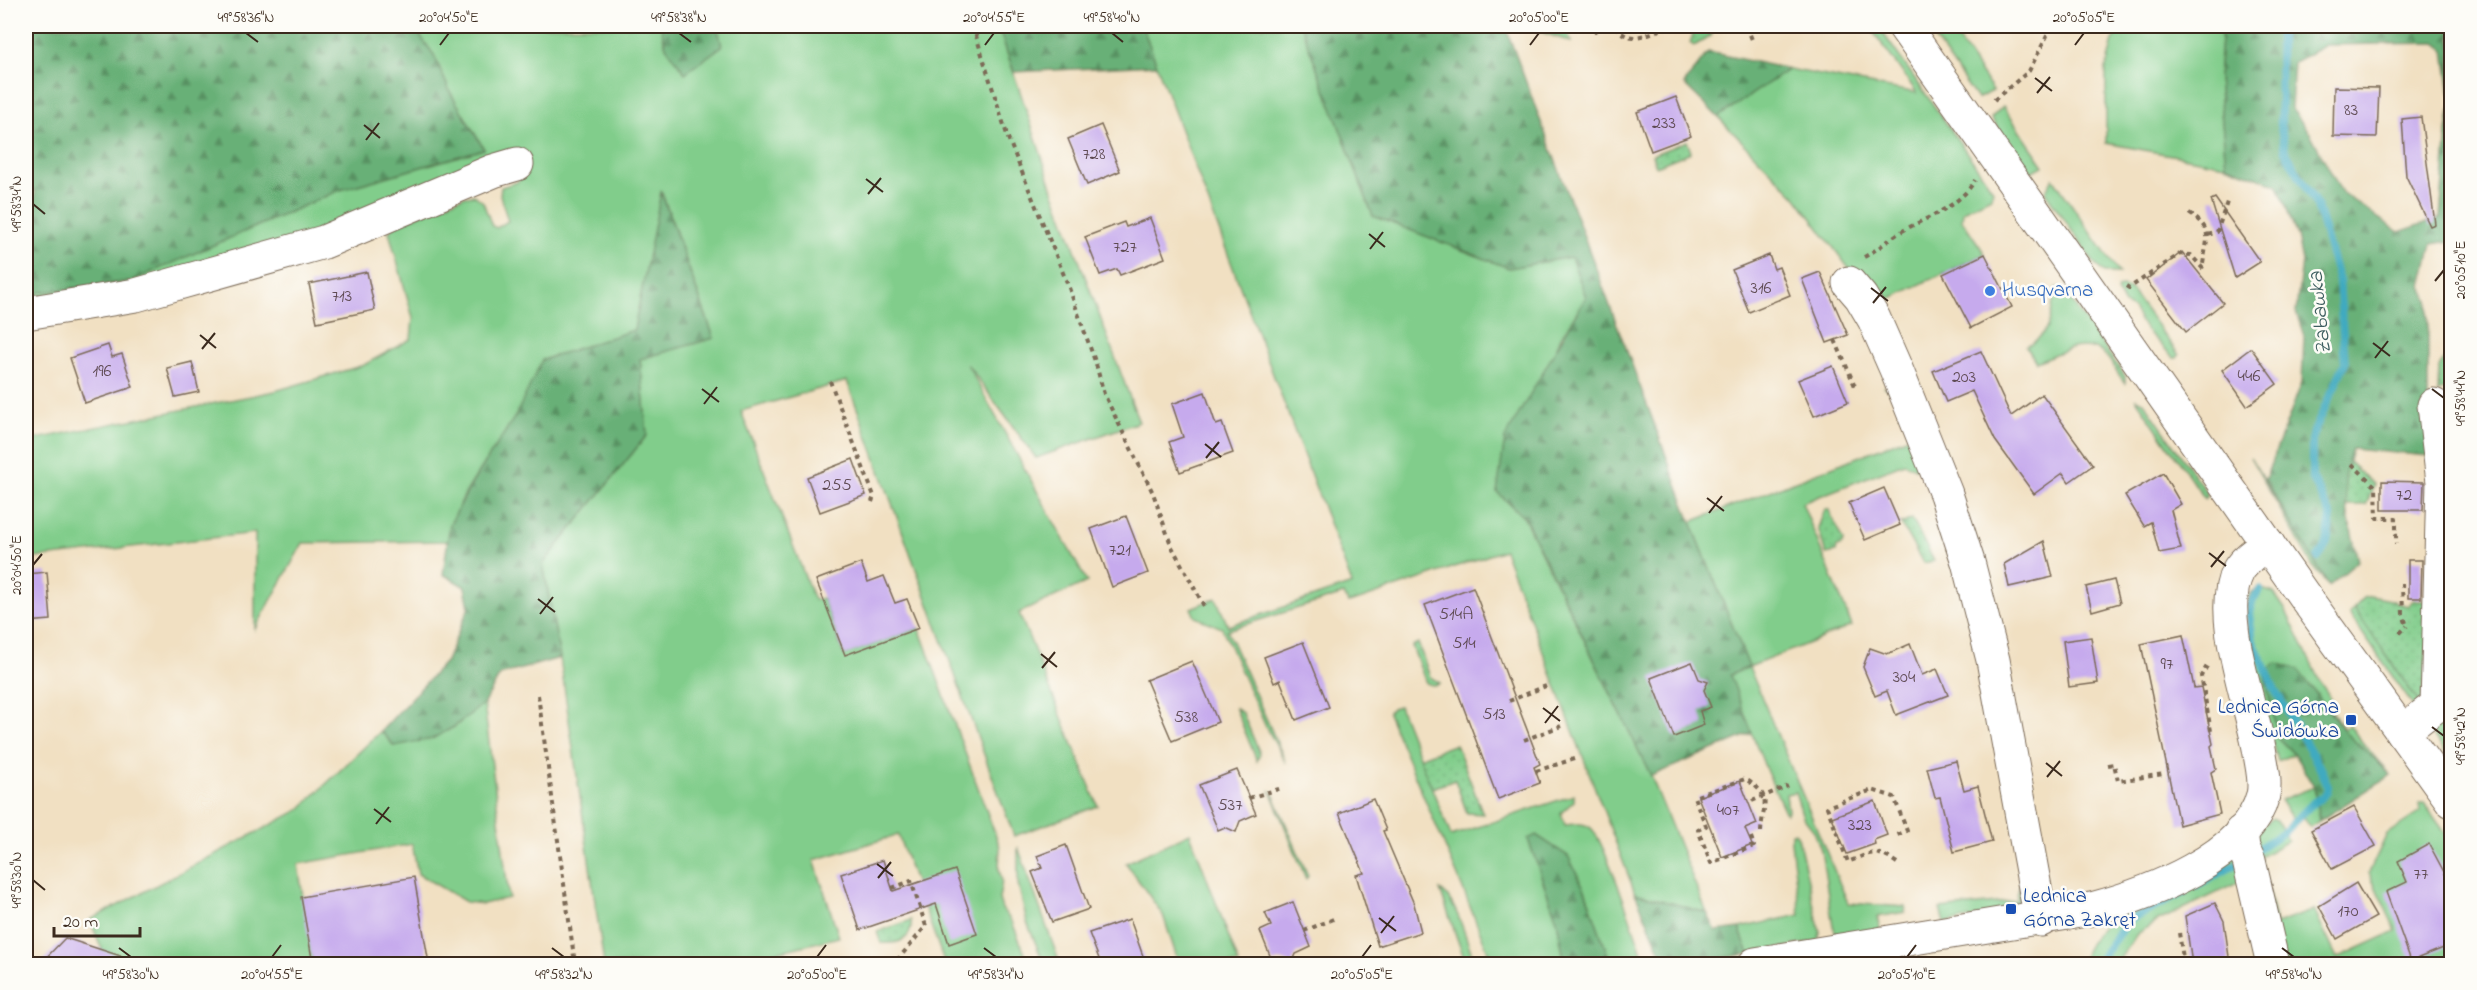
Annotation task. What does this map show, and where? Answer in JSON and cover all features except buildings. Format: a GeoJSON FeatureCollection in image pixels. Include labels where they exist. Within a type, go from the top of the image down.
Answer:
{"type":"FeatureCollection","features":[{"type":"Feature","properties":{"kind":"main road"},"geometry":{"type":"LineString","coordinates":[[1904,26],[2451,801]]}},
{"type":"Feature","properties":{"kind":"main road"},"geometry":{"type":"LineString","coordinates":[[26,314],[136,295],[324,243],[493,171],[516,164]]}},
{"type":"Feature","properties":{"kind":"main road"},"geometry":{"type":"LineString","coordinates":[[1849,283],[1861,297],[1874,320],[1896,369],[1946,494],[1968,562],[1993,660],[2041,920]]}},
{"type":"Feature","properties":{"kind":"main road"},"geometry":{"type":"LineString","coordinates":[[2402,732],[2437,705],[2443,482],[2434,405]]}},
{"type":"Feature","properties":{"kind":"main road"},"geometry":{"type":"LineString","coordinates":[[1755,964],[1947,932],[2041,920],[2130,899],[2199,866],[2224,848],[2255,814],[2263,793],[2263,774],[2257,734],[2234,645],[2231,605],[2238,572],[2250,557],[2268,544]]}},
{"type":"Feature","properties":{"kind":"main road"},"geometry":{"type":"LineString","coordinates":[[2241,832],[2243,848],[2249,861],[2273,964]]}},
{"type":"Feature","properties":{"kind":"path"},"geometry":{"type":"LineString","coordinates":[[973,26],[1008,138],[1068,285],[1096,364],[1104,394],[1153,493],[1171,545],[1204,606]]}},
{"type":"Feature","properties":{"kind":"path"},"geometry":{"type":"LineString","coordinates":[[1585,26],[1596,31],[1597,28],[1603,26]]}},
{"type":"Feature","properties":{"kind":"path"},"geometry":{"type":"LineString","coordinates":[[1616,26],[1624,36],[1634,38],[1676,26]]}},
{"type":"Feature","properties":{"kind":"path"},"geometry":{"type":"LineString","coordinates":[[1750,26],[1749,32],[1753,42]]}},
{"type":"Feature","properties":{"kind":"path"},"geometry":{"type":"LineString","coordinates":[[1969,118],[1998,98],[2029,70],[2052,26]]}},
{"type":"Feature","properties":{"kind":"path"},"geometry":{"type":"LineString","coordinates":[[1849,283],[1848,273],[1853,263],[1877,250],[1898,234],[1953,205],[1967,193],[1978,173]]}},
{"type":"Feature","properties":{"kind":"path"},"geometry":{"type":"LineString","coordinates":[[2208,235],[2217,232],[2228,199]]}},
{"type":"Feature","properties":{"kind":"path"},"geometry":{"type":"LineString","coordinates":[[2189,213],[2203,223],[2208,235],[2201,266]]}},
{"type":"Feature","properties":{"kind":"path"},"geometry":{"type":"LineString","coordinates":[[2129,288],[2180,254],[2191,255],[2205,271]]}},
{"type":"Feature","properties":{"kind":"path"},"geometry":{"type":"LineString","coordinates":[[1835,340],[1855,386]]}},
{"type":"Feature","properties":{"kind":"path"},"geometry":{"type":"LineString","coordinates":[[830,381],[874,496],[872,502]]}},
{"type":"Feature","properties":{"kind":"path"},"geometry":{"type":"LineString","coordinates":[[2352,464],[2376,487],[2377,518],[2396,518],[2396,544]]}},
{"type":"Feature","properties":{"kind":"path"},"geometry":{"type":"LineString","coordinates":[[2402,583],[2403,614],[2407,626]]}},
{"type":"Feature","properties":{"kind":"path"},"geometry":{"type":"LineString","coordinates":[[2400,633],[2412,622]]}},
{"type":"Feature","properties":{"kind":"path"},"geometry":{"type":"LineString","coordinates":[[2211,731],[2201,676],[2212,659]]}},
{"type":"Feature","properties":{"kind":"path"},"geometry":{"type":"LineString","coordinates":[[1509,701],[1546,686]]}},
{"type":"Feature","properties":{"kind":"path"},"geometry":{"type":"LineString","coordinates":[[538,695],[575,964]]}},
{"type":"Feature","properties":{"kind":"path"},"geometry":{"type":"LineString","coordinates":[[1524,740],[1561,726]]}},
{"type":"Feature","properties":{"kind":"path"},"geometry":{"type":"LineString","coordinates":[[1536,771],[1574,759]]}},
{"type":"Feature","properties":{"kind":"path"},"geometry":{"type":"LineString","coordinates":[[2108,765],[2114,764],[2118,781],[2164,774]]}},
{"type":"Feature","properties":{"kind":"path"},"geometry":{"type":"LineString","coordinates":[[1751,837],[1754,846],[1711,863],[1698,830],[1706,826],[1694,797],[1741,779],[1753,784],[1763,796],[1766,810],[1761,824],[1761,834]]}},
{"type":"Feature","properties":{"kind":"path"},"geometry":{"type":"LineString","coordinates":[[1752,801],[1788,786]]}},
{"type":"Feature","properties":{"kind":"path"},"geometry":{"type":"LineString","coordinates":[[1249,798],[1282,788]]}},
{"type":"Feature","properties":{"kind":"path"},"geometry":{"type":"LineString","coordinates":[[1897,835],[1907,831],[1894,797],[1872,790],[1827,807],[1848,862],[1873,852],[1885,854],[1897,862]]}},
{"type":"Feature","properties":{"kind":"path"},"geometry":{"type":"LineString","coordinates":[[892,888],[911,881],[926,926],[894,964]]}},
{"type":"Feature","properties":{"kind":"path"},"geometry":{"type":"LineString","coordinates":[[1304,931],[1336,918]]}},
{"type":"Feature","properties":{"kind":"path"},"geometry":{"type":"LineString","coordinates":[[2179,933],[2184,964]]}},
{"type":"Feature","properties":{"kind":"green space"},"geometry":{"type":"Polygon","coordinates":[[[26,26],[413,26],[434,55],[450,92],[484,149],[340,190],[131,281],[26,294],[35,190],[26,190],[26,26]]]}},
{"type":"Feature","properties":{"kind":"green space"},"geometry":{"type":"Polygon","coordinates":[[[413,26],[661,26],[666,47],[685,73],[722,46],[717,26],[998,26],[1053,190],[1139,422],[1036,458],[967,364],[1087,582],[1019,613],[1098,806],[1014,836],[847,381],[741,411],[814,600],[823,598],[844,655],[919,628],[1000,847],[999,869],[1002,881],[999,899],[1002,909],[1012,922],[1029,964],[945,964],[898,835],[814,860],[839,937],[728,964],[604,964],[560,658],[543,564],[647,435],[640,359],[714,338],[662,193],[634,330],[542,360],[517,415],[476,475],[458,507],[448,541],[303,543],[255,629],[255,533],[26,559],[26,441],[275,391],[364,365],[411,339],[413,318],[389,232],[395,225],[465,196],[474,195],[483,202],[492,226],[497,228],[508,221],[500,195],[501,187],[517,182],[522,177],[515,153],[510,150],[488,155],[369,213],[312,235],[190,271],[26,308],[26,294],[131,281],[340,190],[484,149],[450,92],[434,55],[413,26]]]}},
{"type":"Feature","properties":{"kind":"green space"},"geometry":{"type":"Polygon","coordinates":[[[661,26],[717,26],[722,46],[685,73],[666,47],[661,26]]]}},
{"type":"Feature","properties":{"kind":"green space"},"geometry":{"type":"Polygon","coordinates":[[[998,26],[1142,26],[1157,65],[1014,72],[998,26]]]}},
{"type":"Feature","properties":{"kind":"green space"},"geometry":{"type":"Polygon","coordinates":[[[1142,26],[1301,26],[1373,216],[1509,268],[1571,257],[1586,297],[1561,337],[1497,492],[1524,518],[1651,776],[1707,913],[1635,893],[1504,550],[1359,600],[1348,603],[1344,594],[1227,630],[1286,763],[1265,725],[1222,628],[1195,617],[1191,608],[1216,598],[1228,626],[1352,584],[1142,26]]]}},
{"type":"Feature","properties":{"kind":"green space"},"geometry":{"type":"Polygon","coordinates":[[[1301,26],[1439,28],[1505,26],[1691,522],[1749,667],[1730,675],[1752,733],[1651,776],[1525,518],[1497,492],[1505,438],[1586,297],[1571,257],[1509,268],[1373,216],[1301,26]]]}},
{"type":"Feature","properties":{"kind":"green space"},"geometry":{"type":"Polygon","coordinates":[[[1524,26],[1545,26],[1568,33],[1571,42],[1524,26]]]}},
{"type":"Feature","properties":{"kind":"green space"},"geometry":{"type":"Polygon","coordinates":[[[1693,26],[1710,26],[1713,31],[1711,36],[1694,46],[1690,43],[1695,29],[1693,26]]]}},
{"type":"Feature","properties":{"kind":"green space"},"geometry":{"type":"Polygon","coordinates":[[[1869,26],[1878,26],[1993,190],[1991,197],[1963,211],[1962,220],[1985,254],[1876,305],[1795,196],[1718,117],[1789,69],[1917,93],[1869,26]]]}},
{"type":"Feature","properties":{"kind":"green space"},"geometry":{"type":"Polygon","coordinates":[[[1926,26],[1949,26],[1993,91],[1977,99],[1926,26]]]}},
{"type":"Feature","properties":{"kind":"green space"},"geometry":{"type":"Polygon","coordinates":[[[2124,26],[2222,26],[2218,78],[2226,165],[2106,143],[2106,68],[2113,40],[2124,26]]]}},
{"type":"Feature","properties":{"kind":"green space"},"geometry":{"type":"Polygon","coordinates":[[[2222,26],[2451,26],[2451,95],[2445,50],[2436,43],[2326,45],[2294,62],[2291,108],[2310,133],[2342,193],[2399,232],[2440,218],[2451,105],[2451,241],[2432,244],[2422,286],[2428,300],[2428,456],[2352,449],[2346,479],[2346,493],[2358,561],[2329,586],[2265,479],[2302,382],[2304,336],[2296,312],[2302,261],[2297,236],[2278,185],[2226,165],[2218,78],[2222,26]]]}},
{"type":"Feature","properties":{"kind":"green space"},"geometry":{"type":"Polygon","coordinates":[[[1708,52],[1789,69],[1718,117],[1684,84],[1708,52]]]}},
{"type":"Feature","properties":{"kind":"green space"},"geometry":{"type":"Polygon","coordinates":[[[2003,106],[2044,166],[2030,172],[1991,118],[2003,106]]]}},
{"type":"Feature","properties":{"kind":"green space"},"geometry":{"type":"Polygon","coordinates":[[[1687,141],[1691,152],[1656,166],[1652,155],[1687,141]]]}},
{"type":"Feature","properties":{"kind":"green space"},"geometry":{"type":"Polygon","coordinates":[[[2053,178],[2119,273],[2104,273],[2095,264],[2045,192],[2053,178]]]}},
{"type":"Feature","properties":{"kind":"green space"},"geometry":{"type":"Polygon","coordinates":[[[661,192],[714,338],[640,359],[647,435],[543,564],[560,658],[500,675],[484,703],[454,727],[432,739],[394,746],[381,731],[446,661],[469,607],[465,587],[443,574],[450,524],[474,480],[516,415],[542,360],[634,330],[661,192]]]}},
{"type":"Feature","properties":{"kind":"green space"},"geometry":{"type":"Polygon","coordinates":[[[2056,288],[2063,289],[2125,376],[2125,383],[2105,355],[2088,347],[2070,349],[2036,362],[2026,346],[2042,335],[2046,328],[2056,288]]]}},
{"type":"Feature","properties":{"kind":"green space"},"geometry":{"type":"Polygon","coordinates":[[[2118,288],[2131,290],[2179,355],[2177,358],[2174,358],[2145,329],[2133,309],[2125,305],[2117,292],[2118,288]]]}},
{"type":"Feature","properties":{"kind":"green space"},"geometry":{"type":"Polygon","coordinates":[[[2451,350],[2451,387],[2438,392],[2439,367],[2451,350]]]}},
{"type":"Feature","properties":{"kind":"green space"},"geometry":{"type":"Polygon","coordinates":[[[1885,387],[1890,387],[1897,396],[1934,489],[1933,493],[1925,472],[1904,463],[1802,503],[1852,626],[1749,667],[1691,522],[1911,436],[1895,397],[1885,387]]]}},
{"type":"Feature","properties":{"kind":"green space"},"geometry":{"type":"Polygon","coordinates":[[[2136,399],[2144,402],[2208,495],[2205,499],[2136,399]]]}},
{"type":"Feature","properties":{"kind":"green space"},"geometry":{"type":"Polygon","coordinates":[[[2250,457],[2329,586],[2312,565],[2250,457]]]}},
{"type":"Feature","properties":{"kind":"green space"},"geometry":{"type":"Polygon","coordinates":[[[2348,461],[2374,485],[2366,505],[2346,505],[2345,475],[2348,461]]]}},
{"type":"Feature","properties":{"kind":"green space"},"geometry":{"type":"Polygon","coordinates":[[[1825,509],[1829,510],[1843,541],[1842,545],[1837,547],[1836,552],[1826,554],[1818,528],[1825,509]]]}},
{"type":"Feature","properties":{"kind":"green space"},"geometry":{"type":"Polygon","coordinates":[[[1912,519],[1934,561],[1923,563],[1901,524],[1912,519]]]}},
{"type":"Feature","properties":{"kind":"green space"},"geometry":{"type":"Polygon","coordinates":[[[2259,588],[2274,593],[2285,609],[2320,682],[2334,703],[2329,708],[2344,729],[2350,725],[2362,743],[2391,775],[2347,734],[2298,670],[2278,738],[2294,754],[2277,761],[2256,675],[2248,627],[2247,607],[2250,593],[2259,588]]]}},
{"type":"Feature","properties":{"kind":"green space"},"geometry":{"type":"Polygon","coordinates":[[[2370,596],[2407,606],[2414,600],[2432,600],[2422,707],[2354,608],[2364,598],[2370,596]]]}},
{"type":"Feature","properties":{"kind":"green space"},"geometry":{"type":"Polygon","coordinates":[[[2354,608],[2422,707],[2416,710],[2349,614],[2354,608]]]}},
{"type":"Feature","properties":{"kind":"green space"},"geometry":{"type":"Polygon","coordinates":[[[1418,643],[1430,677],[1440,683],[1435,686],[1426,683],[1412,646],[1418,643]]]}},
{"type":"Feature","properties":{"kind":"green space"},"geometry":{"type":"Polygon","coordinates":[[[2277,663],[2298,670],[2347,734],[2391,775],[2319,821],[2314,787],[2294,754],[2278,738],[2264,673],[2277,663]]]}},
{"type":"Feature","properties":{"kind":"green space"},"geometry":{"type":"Polygon","coordinates":[[[1749,667],[1848,903],[1906,907],[1905,912],[1877,917],[1881,932],[1838,938],[1833,926],[1821,850],[1814,831],[1803,817],[1795,792],[1786,794],[1788,811],[1786,814],[1729,675],[1749,667]]]}},
{"type":"Feature","properties":{"kind":"green space"},"geometry":{"type":"Polygon","coordinates":[[[484,703],[509,898],[483,904],[466,902],[418,874],[412,844],[298,864],[313,964],[108,964],[90,920],[299,810],[381,731],[394,746],[454,727],[484,703]]]}},
{"type":"Feature","properties":{"kind":"green space"},"geometry":{"type":"Polygon","coordinates":[[[1399,706],[1451,836],[1574,795],[1574,801],[1561,813],[1565,825],[1586,825],[1598,837],[1645,964],[1611,964],[1585,890],[1568,856],[1528,839],[1557,920],[1565,964],[1493,964],[1388,713],[1392,708],[1399,706]]]}},
{"type":"Feature","properties":{"kind":"green space"},"geometry":{"type":"Polygon","coordinates":[[[1235,707],[1243,714],[1260,754],[1257,761],[1235,707]]]}},
{"type":"Feature","properties":{"kind":"green space"},"geometry":{"type":"Polygon","coordinates":[[[2451,709],[2451,731],[2448,733],[2451,738],[2451,760],[2430,730],[2451,709]]]}},
{"type":"Feature","properties":{"kind":"green space"},"geometry":{"type":"Polygon","coordinates":[[[1456,744],[1483,814],[1467,813],[1455,780],[1432,788],[1419,758],[1456,744]]]}},
{"type":"Feature","properties":{"kind":"green space"},"geometry":{"type":"Polygon","coordinates":[[[2314,787],[2319,821],[2310,827],[2304,817],[2295,823],[2280,800],[2314,787]]]}},
{"type":"Feature","properties":{"kind":"green space"},"geometry":{"type":"Polygon","coordinates":[[[1270,790],[1308,876],[1306,879],[1270,790]]]}},
{"type":"Feature","properties":{"kind":"green space"},"geometry":{"type":"Polygon","coordinates":[[[2419,803],[2424,803],[2451,841],[2451,964],[2282,964],[2254,834],[2272,818],[2277,820],[2288,841],[2260,857],[2276,924],[2314,910],[2337,958],[2396,931],[2369,873],[2387,834],[2420,812],[2419,803]]]}},
{"type":"Feature","properties":{"kind":"green space"},"geometry":{"type":"Polygon","coordinates":[[[1795,832],[1820,932],[1818,941],[1749,954],[1739,928],[1800,915],[1791,842],[1791,833],[1795,832]]]}},
{"type":"Feature","properties":{"kind":"green space"},"geometry":{"type":"Polygon","coordinates":[[[1190,833],[1239,964],[1179,964],[1163,915],[1126,863],[1190,833]]]}},
{"type":"Feature","properties":{"kind":"green space"},"geometry":{"type":"Polygon","coordinates":[[[1536,835],[1568,856],[1585,890],[1611,964],[1565,964],[1557,920],[1528,839],[1536,835]]]}},
{"type":"Feature","properties":{"kind":"green space"},"geometry":{"type":"Polygon","coordinates":[[[1018,847],[1060,964],[1044,964],[1027,922],[1018,884],[1018,847]]]}},
{"type":"Feature","properties":{"kind":"green space"},"geometry":{"type":"Polygon","coordinates":[[[2234,853],[2246,879],[2154,923],[2137,934],[2116,964],[2079,964],[2095,935],[2108,922],[2234,853]]]}},
{"type":"Feature","properties":{"kind":"green space"},"geometry":{"type":"Polygon","coordinates":[[[2021,879],[2019,911],[1944,923],[1940,909],[2016,901],[2021,879]]]}},
{"type":"Feature","properties":{"kind":"green space"},"geometry":{"type":"Polygon","coordinates":[[[1440,890],[1457,912],[1475,964],[1466,964],[1440,890]]]}},
{"type":"Feature","properties":{"kind":"green space"},"geometry":{"type":"Polygon","coordinates":[[[1635,893],[1707,913],[1716,931],[1739,928],[1749,954],[1686,964],[1666,964],[1635,893]]]}},
{"type":"Feature","properties":{"kind":"green space"},"geometry":{"type":"Polygon","coordinates":[[[911,920],[910,933],[907,937],[898,942],[881,943],[877,932],[911,920]]]}},
{"type":"Feature","properties":{"kind":"waterway","name":"Zabawka"},"geometry":{"type":"LineString","coordinates":[[2283,26],[2280,35],[2281,128],[2285,151],[2317,206],[2339,281],[2345,363],[2312,436],[2312,477],[2331,516],[2327,543],[2318,558]]}},
{"type":"Feature","properties":{"kind":"waterway","name":"Zabawka"},"geometry":{"type":"LineString","coordinates":[[2256,850],[2285,831],[2327,792],[2328,786],[2275,690],[2253,641],[2249,613],[2253,599],[2260,590]]}},
{"type":"Feature","properties":{"kind":"waterway","name":"Zabawka"},"geometry":{"type":"LineString","coordinates":[[2197,886],[2240,862]]}},
{"type":"Feature","properties":{"kind":"waterway","name":"Zabawka"},"geometry":{"type":"LineString","coordinates":[[2099,964],[2128,921],[2183,893]]}},
{"type":"Feature","properties":{"kind":"place","name":"Husqvarna"},"geometry":{"type":"Point","coordinates":[1990,291]}},
{"type":"Feature","properties":{"kind":"place","name":"Lednica Górna Świdówka"},"geometry":{"type":"Point","coordinates":[2351,720]}},
{"type":"Feature","properties":{"kind":"place","name":"Lednica Górna Zakręt"},"geometry":{"type":"Point","coordinates":[2011,909]}}]}
